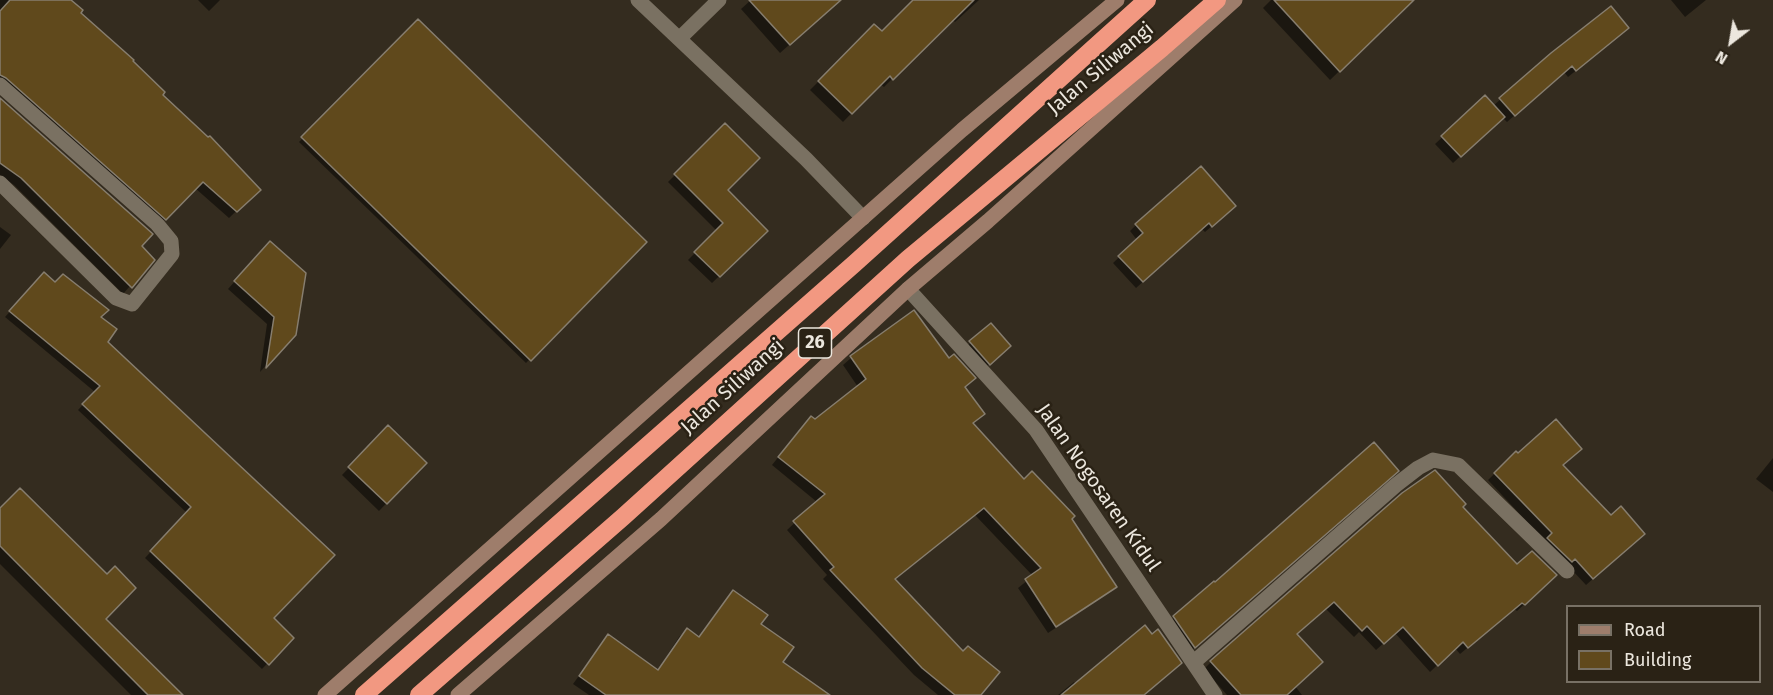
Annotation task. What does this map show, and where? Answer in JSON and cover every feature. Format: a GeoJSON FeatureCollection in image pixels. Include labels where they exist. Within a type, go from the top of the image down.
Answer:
{"type":"FeatureCollection","features":[{"type":"Feature","properties":{"kind":"highway","name":"Jalan Siliwangi"},"geometry":{"type":"LineString","coordinates":[[364,695],[854,264],[1147,0]]}},
{"type":"Feature","properties":{"kind":"highway","name":"Jalan Siliwangi"},"geometry":{"type":"LineString","coordinates":[[419,695],[622,517],[908,259],[1217,0]]}},
{"type":"Feature","properties":{"kind":"street"},"geometry":{"type":"LineString","coordinates":[[638,0],[806,159],[863,218]]}},
{"type":"Feature","properties":{"kind":"street"},"geometry":{"type":"LineString","coordinates":[[680,38],[720,0]]}},
{"type":"Feature","properties":{"kind":"street"},"geometry":{"type":"LineString","coordinates":[[325,695],[962,130],[1117,0]]}},
{"type":"Feature","properties":{"kind":"street"},"geometry":{"type":"LineString","coordinates":[[458,695],[661,519],[908,289],[988,221],[1235,0]]}},
{"type":"Feature","properties":{"kind":"street"},"geometry":{"type":"LineString","coordinates":[[0,86],[157,224],[171,241],[172,254],[132,304],[116,298],[0,183]]}},
{"type":"Feature","properties":{"kind":"street","name":"Jalan Nogosaren Kidul"},"geometry":{"type":"LineString","coordinates":[[908,289],[1036,430],[1215,695]]}},
{"type":"Feature","properties":{"kind":"street"},"geometry":{"type":"LineString","coordinates":[[1194,662],[1396,485],[1433,460],[1458,465],[1567,571]]}},
{"type":"Feature","properties":{"kind":"building"},"geometry":{"type":"Polygon","coordinates":[[[10,0],[71,0],[83,10],[81,13],[134,60],[165,92],[163,95],[208,137],[210,136],[261,190],[237,212],[203,182],[166,220],[0,75],[0,11],[10,0]]]}},
{"type":"Feature","properties":{"kind":"building"},"geometry":{"type":"Polygon","coordinates":[[[749,0],[841,0],[790,45],[749,0]]]}},
{"type":"Feature","properties":{"kind":"building"},"geometry":{"type":"Polygon","coordinates":[[[913,0],[974,0],[893,80],[890,76],[852,114],[818,81],[874,24],[882,31],[913,0]]]}},
{"type":"Feature","properties":{"kind":"building"},"geometry":{"type":"Polygon","coordinates":[[[1274,0],[1414,0],[1340,72],[1274,0]]]}},
{"type":"Feature","properties":{"kind":"building"},"geometry":{"type":"Polygon","coordinates":[[[1611,6],[1629,28],[1576,71],[1572,66],[1515,116],[1499,98],[1611,6]]]}},
{"type":"Feature","properties":{"kind":"building"},"geometry":{"type":"Polygon","coordinates":[[[418,19],[647,242],[531,361],[301,137],[418,19]]]}},
{"type":"Feature","properties":{"kind":"building"},"geometry":{"type":"Polygon","coordinates":[[[1485,95],[1505,117],[1461,157],[1441,136],[1485,95]]]}},
{"type":"Feature","properties":{"kind":"building"},"geometry":{"type":"Polygon","coordinates":[[[0,98],[153,234],[142,246],[155,260],[132,288],[21,178],[0,163],[0,98]]]}},
{"type":"Feature","properties":{"kind":"building"},"geometry":{"type":"Polygon","coordinates":[[[725,123],[760,158],[728,190],[768,231],[720,277],[694,252],[723,223],[674,174],[725,123]]]}},
{"type":"Feature","properties":{"kind":"building"},"geometry":{"type":"Polygon","coordinates":[[[1201,166],[1236,206],[1212,227],[1209,223],[1143,282],[1118,256],[1143,233],[1135,224],[1201,166]]]}},
{"type":"Feature","properties":{"kind":"building"},"geometry":{"type":"Polygon","coordinates":[[[270,241],[306,273],[296,335],[266,368],[274,317],[234,281],[270,241]]]}},
{"type":"Feature","properties":{"kind":"building"},"geometry":{"type":"Polygon","coordinates":[[[44,272],[55,282],[63,274],[109,310],[101,317],[117,329],[108,342],[335,555],[274,618],[294,638],[269,665],[150,551],[191,507],[82,404],[100,386],[9,311],[44,272]]]}},
{"type":"Feature","properties":{"kind":"building"},"geometry":{"type":"Polygon","coordinates":[[[914,310],[949,358],[954,354],[976,378],[965,387],[985,414],[973,423],[1024,479],[1032,471],[1075,516],[1072,519],[1117,587],[1056,627],[1025,579],[1041,568],[984,508],[895,579],[963,651],[968,646],[1000,672],[981,695],[955,695],[922,668],[830,570],[834,567],[793,521],[825,494],[778,457],[811,416],[815,419],[866,379],[850,356],[914,310]]]}},
{"type":"Feature","properties":{"kind":"building"},"geometry":{"type":"Polygon","coordinates":[[[991,323],[1011,346],[990,365],[969,341],[991,323]]]}},
{"type":"Feature","properties":{"kind":"building"},"geometry":{"type":"Polygon","coordinates":[[[1556,419],[1582,449],[1563,465],[1611,515],[1621,506],[1645,534],[1593,579],[1575,559],[1572,562],[1547,538],[1552,533],[1494,473],[1516,451],[1518,453],[1556,419]]]}},
{"type":"Feature","properties":{"kind":"building"},"geometry":{"type":"Polygon","coordinates":[[[388,425],[427,463],[387,504],[348,467],[388,425]]]}},
{"type":"Feature","properties":{"kind":"building"},"geometry":{"type":"Polygon","coordinates":[[[1374,442],[1399,471],[1195,648],[1173,616],[1374,442]]]}},
{"type":"Feature","properties":{"kind":"building"},"geometry":{"type":"Polygon","coordinates":[[[1435,470],[1466,504],[1463,507],[1517,564],[1532,551],[1557,575],[1525,605],[1522,603],[1468,648],[1463,642],[1438,666],[1403,627],[1384,644],[1367,626],[1362,631],[1334,602],[1297,634],[1323,662],[1287,695],[1241,695],[1210,661],[1402,493],[1435,470]]]}},
{"type":"Feature","properties":{"kind":"building"},"geometry":{"type":"Polygon","coordinates":[[[20,488],[107,574],[115,566],[136,588],[106,619],[183,695],[148,695],[0,546],[0,508],[20,488]]]}},
{"type":"Feature","properties":{"kind":"building"},"geometry":{"type":"Polygon","coordinates":[[[733,590],[768,615],[761,624],[794,647],[783,662],[830,695],[606,695],[579,676],[608,634],[658,670],[687,628],[699,637],[733,590]]]}},
{"type":"Feature","properties":{"kind":"building"},"geometry":{"type":"Polygon","coordinates":[[[1145,625],[1152,634],[1158,629],[1182,663],[1144,695],[1061,695],[1145,625]]]}}]}
